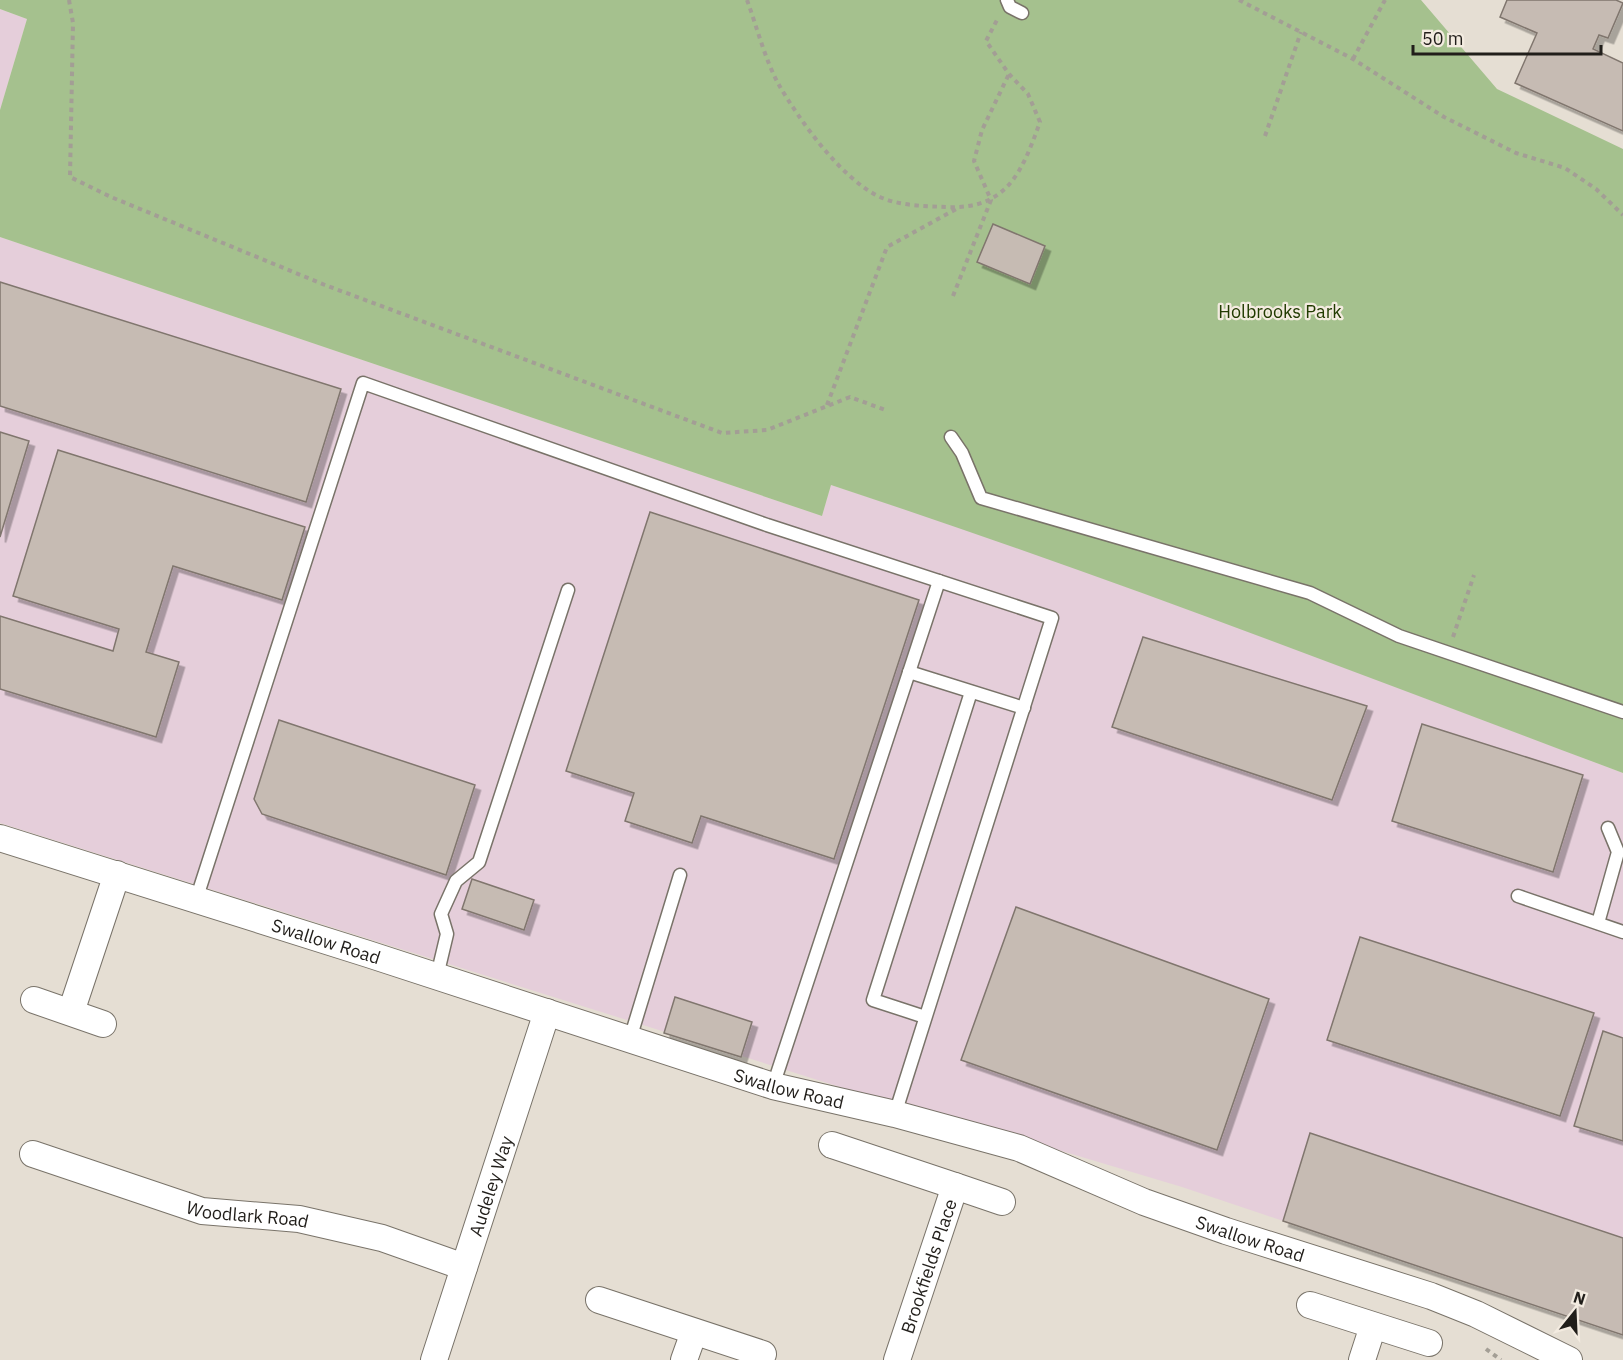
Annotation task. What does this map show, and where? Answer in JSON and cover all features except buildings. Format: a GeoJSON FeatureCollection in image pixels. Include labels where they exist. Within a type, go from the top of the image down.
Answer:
{"type":"FeatureCollection","features":[{"type":"Feature","properties":{"kind":"street","name":"Swallow Road"},"geometry":{"type":"LineString","coordinates":[[0,838],[437,976],[773,1086],[895,1113],[1018,1148],[1144,1202],[1216,1228],[1431,1296],[1476,1314],[1569,1360]]}},
{"type":"Feature","properties":{"kind":"street"},"geometry":{"type":"LineString","coordinates":[[71,1012],[117,874]]}},
{"type":"Feature","properties":{"kind":"street"},"geometry":{"type":"LineString","coordinates":[[34,1000],[103,1024]]}},
{"type":"Feature","properties":{"kind":"street","name":"Audeley Way"},"geometry":{"type":"LineString","coordinates":[[435,1360],[547,1012]]}},
{"type":"Feature","properties":{"kind":"street"},"geometry":{"type":"LineString","coordinates":[[832,1145],[955,1186]]}},
{"type":"Feature","properties":{"kind":"street","name":"Woodlark Road"},"geometry":{"type":"LineString","coordinates":[[33,1154],[202,1211],[298,1219],[382,1238],[464,1267]]}},
{"type":"Feature","properties":{"kind":"street","name":"Brookfields Place"},"geometry":{"type":"LineString","coordinates":[[897,1360],[955,1186],[1002,1202]]}},
{"type":"Feature","properties":{"kind":"street"},"geometry":{"type":"LineString","coordinates":[[599,1300],[763,1354]]}},
{"type":"Feature","properties":{"kind":"street"},"geometry":{"type":"LineString","coordinates":[[1310,1305],[1429,1343]]}},
{"type":"Feature","properties":{"kind":"street"},"geometry":{"type":"LineString","coordinates":[[1362,1360],[1373,1326]]}},
{"type":"Feature","properties":{"kind":"street"},"geometry":{"type":"LineString","coordinates":[[684,1360],[694,1332]]}},
{"type":"Feature","properties":{"kind":"lane"},"geometry":{"type":"LineString","coordinates":[[1008,3],[1022,13]]}},
{"type":"Feature","properties":{"kind":"lane"},"geometry":{"type":"LineString","coordinates":[[196,900],[363,382],[766,525],[1052,618],[895,1113]]}},
{"type":"Feature","properties":{"kind":"lane"},"geometry":{"type":"LineString","coordinates":[[951,437],[962,453],[981,498],[1310,592],[1400,636],[1623,712]]}},
{"type":"Feature","properties":{"kind":"lane"},"geometry":{"type":"LineString","coordinates":[[773,1086],[939,581]]}},
{"type":"Feature","properties":{"kind":"lane"},"geometry":{"type":"LineString","coordinates":[[437,976],[447,934],[441,914],[456,881],[479,862],[568,590]]}},
{"type":"Feature","properties":{"kind":"lane"},"geometry":{"type":"LineString","coordinates":[[909,672],[1024,708]]}},
{"type":"Feature","properties":{"kind":"lane"},"geometry":{"type":"LineString","coordinates":[[925,1017],[873,1000],[971,692]]}},
{"type":"Feature","properties":{"kind":"lane"},"geometry":{"type":"LineString","coordinates":[[1598,923],[1618,852],[1608,828]]}},
{"type":"Feature","properties":{"kind":"lane"},"geometry":{"type":"LineString","coordinates":[[630,1039],[680,875]]}},
{"type":"Feature","properties":{"kind":"lane"},"geometry":{"type":"LineString","coordinates":[[1518,896],[1623,932]]}},
{"type":"Feature","properties":{"kind":"path"},"geometry":{"type":"LineString","coordinates":[[69,0],[73,23],[69,177],[111,197],[326,285],[722,433],[767,430],[850,397],[888,411]]}},
{"type":"Feature","properties":{"kind":"path"},"geometry":{"type":"LineString","coordinates":[[747,0],[779,84],[834,163],[879,196],[917,206],[959,208]]}},
{"type":"Feature","properties":{"kind":"path"},"geometry":{"type":"LineString","coordinates":[[1239,0],[1353,59],[1444,117],[1516,153],[1565,168],[1596,189],[1623,215]]}},
{"type":"Feature","properties":{"kind":"path"},"geometry":{"type":"LineString","coordinates":[[1353,59],[1385,0]]}},
{"type":"Feature","properties":{"kind":"path"},"geometry":{"type":"LineString","coordinates":[[827,406],[887,247],[959,208],[991,200],[1005,191],[1028,159],[1040,122],[1028,94],[1009,74],[986,40],[994,22],[1008,3]]}},
{"type":"Feature","properties":{"kind":"path"},"geometry":{"type":"LineString","coordinates":[[1265,136],[1301,32]]}},
{"type":"Feature","properties":{"kind":"path"},"geometry":{"type":"LineString","coordinates":[[952,296],[991,200],[974,161],[982,130],[1009,74]]}},
{"type":"Feature","properties":{"kind":"path"},"geometry":{"type":"LineString","coordinates":[[1449,652],[1474,576]]}},
{"type":"Feature","properties":{"kind":"shaded area"},"geometry":{"type":"Polygon","coordinates":[[[0,9],[27,19],[0,110],[0,9]]]}},
{"type":"Feature","properties":{"kind":"shaded area"},"geometry":{"type":"Polygon","coordinates":[[[0,237],[822,516],[831,485],[987,536],[1288,646],[1623,773],[1623,1335],[1182,1187],[907,1108],[0,823],[0,237]]]}},
{"type":"Feature","properties":{"kind":"green space","name":"Holbrooks Park"},"geometry":{"type":"Polygon","coordinates":[[[0,0],[1421,0],[1497,89],[1623,149],[1623,773],[1130,589],[831,485],[822,516],[0,237],[0,110],[27,19],[0,9],[0,0]]]}}]}
